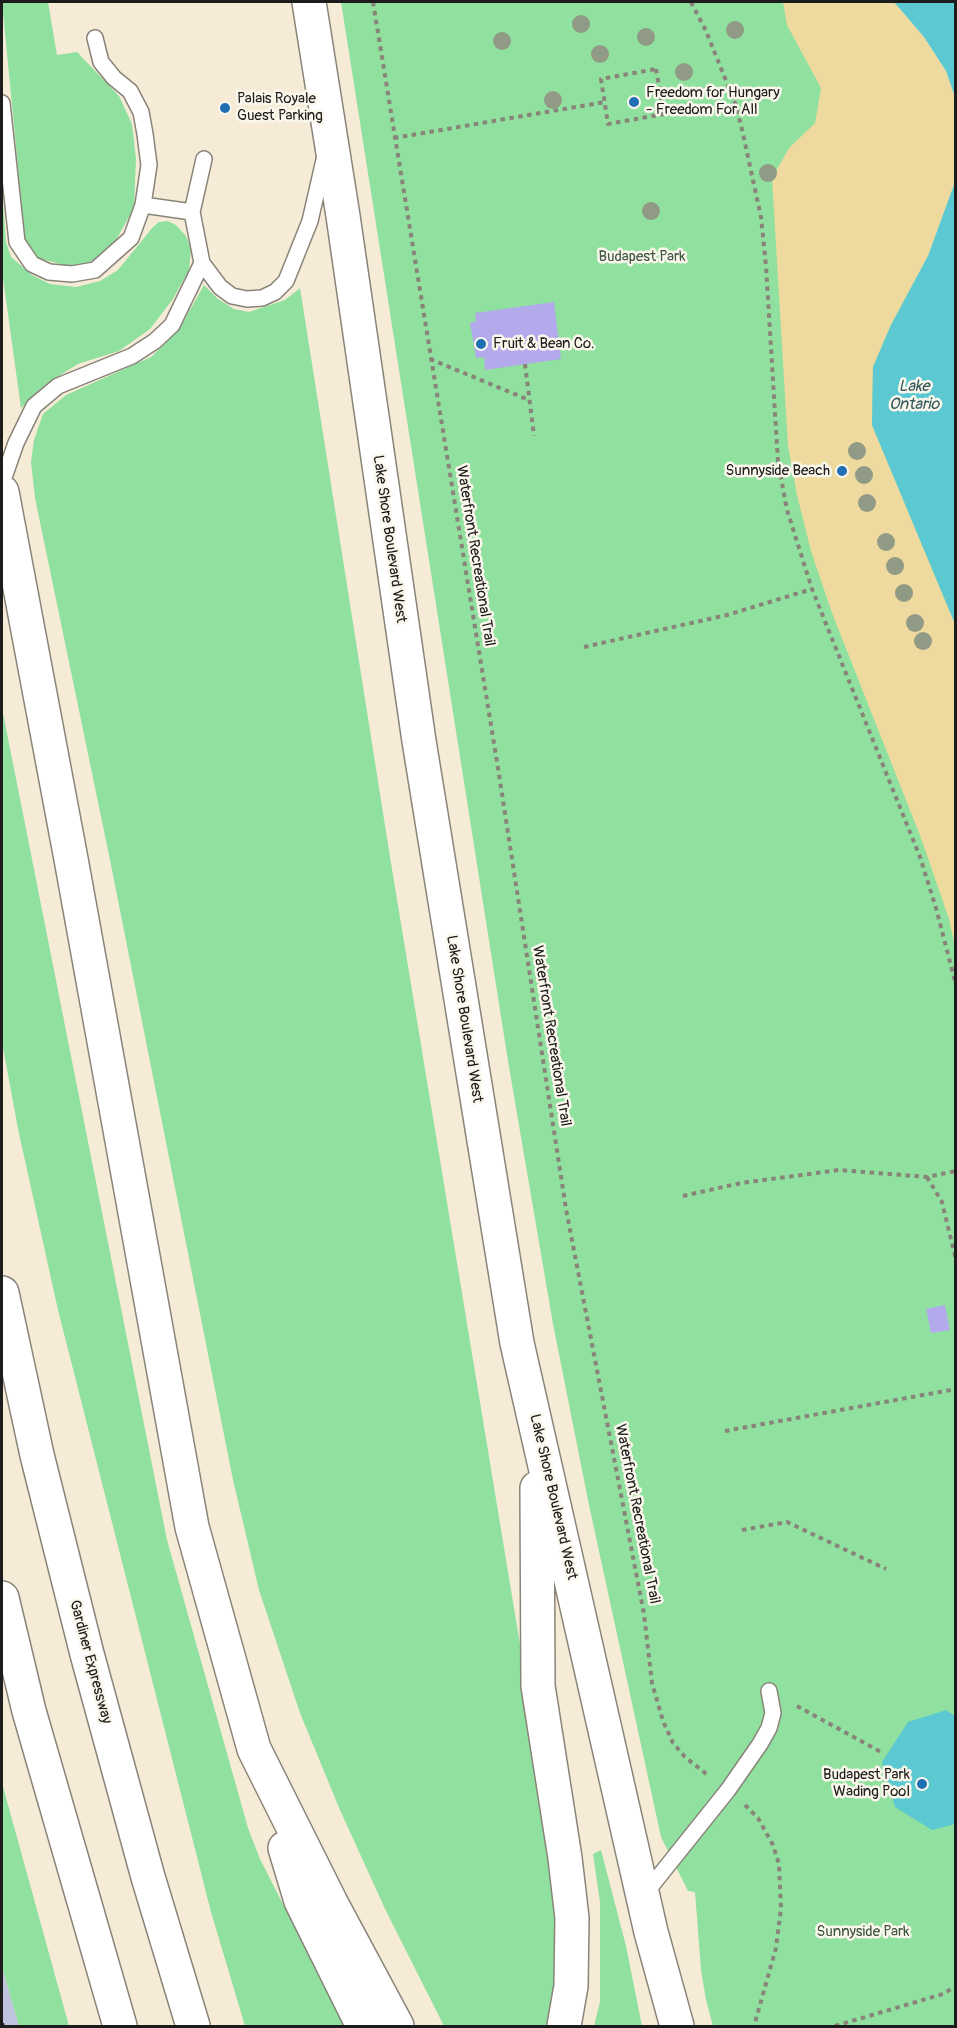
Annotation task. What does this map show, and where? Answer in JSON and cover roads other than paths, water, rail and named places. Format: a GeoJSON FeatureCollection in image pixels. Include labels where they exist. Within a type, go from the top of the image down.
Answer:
{"type":"FeatureCollection","features":[{"type":"Feature","properties":{"kind":"highway","name":"Lake Shore Boulevard West"},"geometry":{"type":"LineString","coordinates":[[309,2],[419,741],[518,1343],[651,1932],[677,2026]]}},
{"type":"Feature","properties":{"kind":"highway"},"geometry":{"type":"LineString","coordinates":[[2,492],[192,1527],[254,1749],[302,1901],[363,2026]]}},
{"type":"Feature","properties":{"kind":"highway","name":"Gardiner Expressway"},"geometry":{"type":"LineString","coordinates":[[2,1293],[37,1455],[87,1654],[148,1877],[193,2026]]}},
{"type":"Feature","properties":{"kind":"highway"},"geometry":{"type":"LineString","coordinates":[[537,1428],[538,1686],[572,1918],[571,1986],[564,2026]]}},
{"type":"Feature","properties":{"kind":"highway"},"geometry":{"type":"LineString","coordinates":[[2,1598],[29,1711],[120,2026]]}},
{"type":"Feature","properties":{"kind":"highway"},"geometry":{"type":"LineString","coordinates":[[254,1749],[330,1903],[397,2026]]}},
{"type":"Feature","properties":{"kind":"lane"},"geometry":{"type":"LineString","coordinates":[[2,103],[17,242],[32,264],[49,272],[72,274],[95,270],[131,238],[143,205],[149,165],[141,112],[130,91],[114,78],[101,62],[95,38]]}},
{"type":"Feature","properties":{"kind":"lane"},"geometry":{"type":"LineString","coordinates":[[204,159],[192,212],[202,263],[220,287],[232,296],[247,299],[262,298],[275,292],[286,281],[310,221],[330,135]]}},
{"type":"Feature","properties":{"kind":"lane"},"geometry":{"type":"LineString","coordinates":[[143,205],[192,212]]}},
{"type":"Feature","properties":{"kind":"lane"},"geometry":{"type":"LineString","coordinates":[[2,483],[16,443],[34,406],[58,386],[132,356],[155,342],[172,325],[202,263]]}},
{"type":"Feature","properties":{"kind":"lane"},"geometry":{"type":"LineString","coordinates":[[644,1895],[728,1790],[769,1728],[773,1713],[769,1691]]}},
{"type":"Feature","properties":{"kind":"water"},"geometry":{"type":"Polygon","coordinates":[[[894,2],[955,2],[955,97],[946,71],[924,37],[894,2]]]}},
{"type":"Feature","properties":{"kind":"water","name":"Lake Ontario"},"geometry":{"type":"Polygon","coordinates":[[[955,182],[956,624],[872,425],[873,367],[891,325],[928,256],[955,182]]]}},
{"type":"Feature","properties":{"kind":"water","name":"Budapest Park Wading Pool"},"geometry":{"type":"Polygon","coordinates":[[[946,1710],[955,1716],[955,1824],[932,1830],[895,1807],[882,1762],[908,1722],[946,1710]]]}},
{"type":"Feature","properties":{"kind":"place","name":"Freedom for Hungary - Freedom For All"},"geometry":{"type":"Point","coordinates":[634,102]}},
{"type":"Feature","properties":{"kind":"place","name":"Palais Royale Guest Parking"},"geometry":{"type":"Point","coordinates":[225,108]}},
{"type":"Feature","properties":{"kind":"place","name":"Fruit & Bean Co."},"geometry":{"type":"Point","coordinates":[481,344]}},
{"type":"Feature","properties":{"kind":"place","name":"Sunnyside Beach"},"geometry":{"type":"Point","coordinates":[842,471]}},
{"type":"Feature","properties":{"kind":"place","name":"Budapest Park Wading Pool"},"geometry":{"type":"Point","coordinates":[922,1784]}},
{"type":"Feature","properties":{"kind":"park label","name":"Budapest Park"},"geometry":{"type":"Point","coordinates":[642,257]}},
{"type":"Feature","properties":{"kind":"park label","name":"Sunnyside Park"},"geometry":{"type":"Point","coordinates":[863,1932]}}]}
